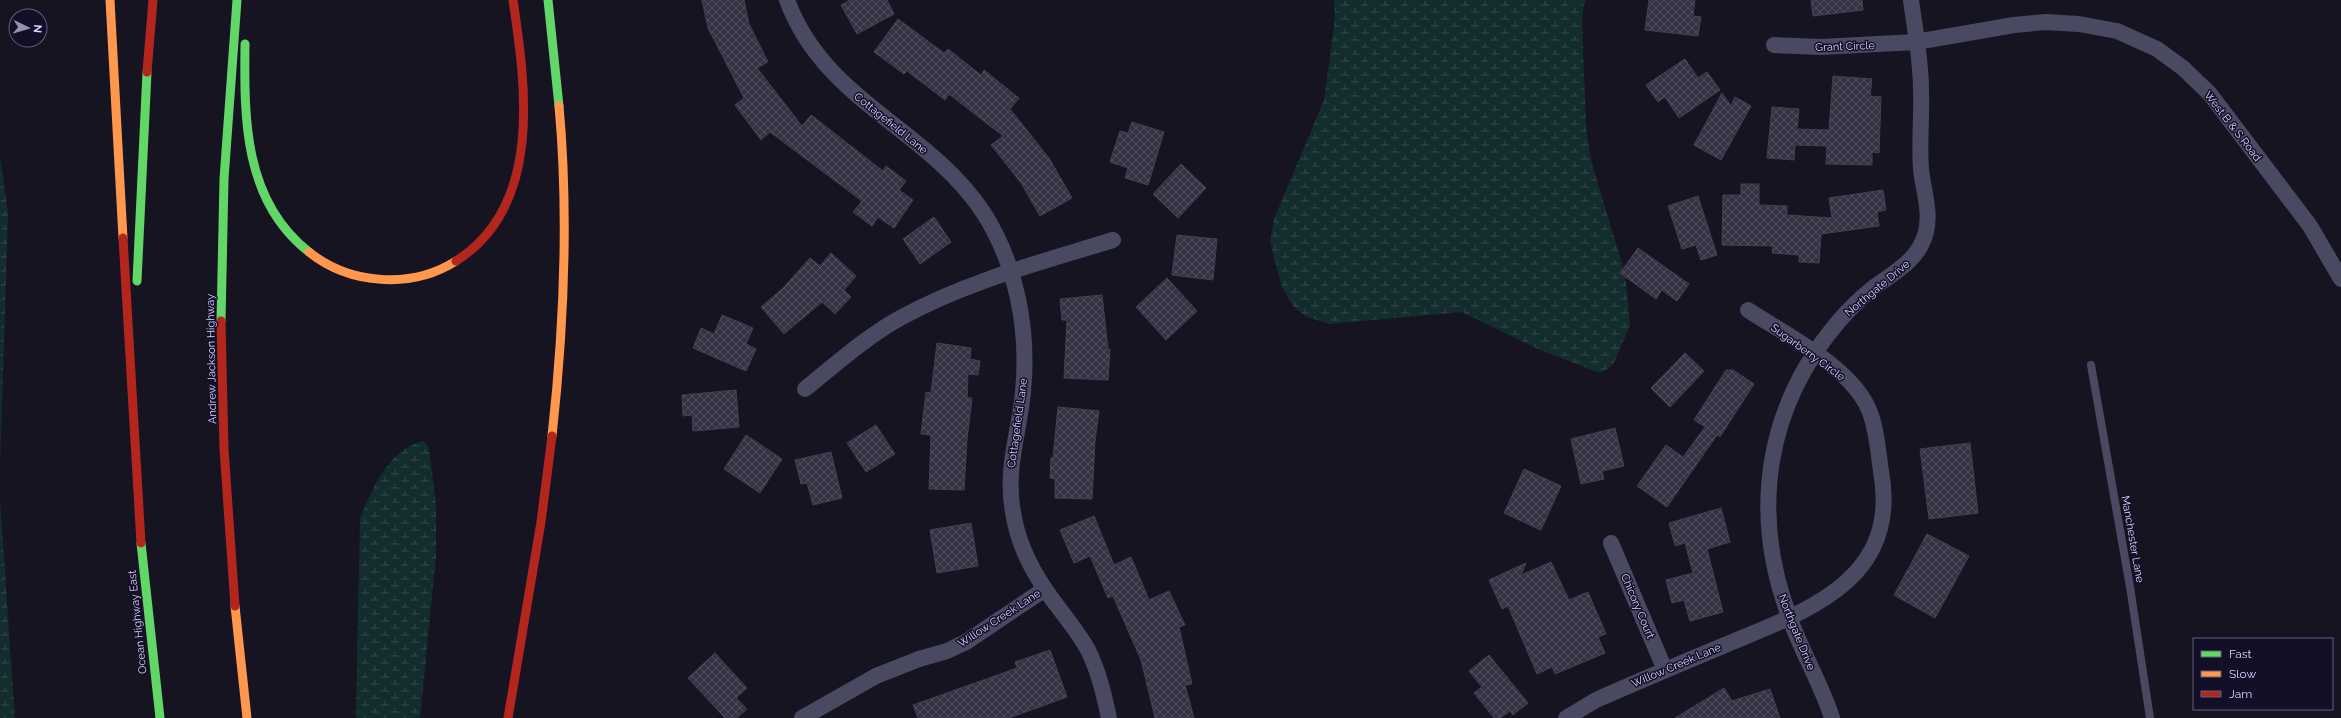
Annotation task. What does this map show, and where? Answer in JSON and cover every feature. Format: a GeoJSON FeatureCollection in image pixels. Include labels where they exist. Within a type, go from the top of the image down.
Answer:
{"type":"FeatureCollection","features":[{"type":"Feature","properties":{"kind":"highway"},"geometry":{"type":"LineString","coordinates":[[110,0],[139,524]]}},
{"type":"Feature","properties":{"kind":"highway"},"geometry":{"type":"LineString","coordinates":[[137,288],[148,46],[153,0]]}},
{"type":"Feature","properties":{"kind":"highway","name":"Andrew Jackson Highway"},"geometry":{"type":"LineString","coordinates":[[237,0],[230,69],[224,189],[222,379],[228,518],[238,649],[247,718]]}},
{"type":"Feature","properties":{"kind":"highway"},"geometry":{"type":"LineString","coordinates":[[245,0],[244,55],[248,129],[254,165],[264,195],[277,220],[291,237],[317,260],[340,272],[368,279],[394,281],[420,277],[435,272],[465,256],[483,240],[497,218],[511,189],[519,162],[523,136],[524,104],[522,70],[513,0]]}},
{"type":"Feature","properties":{"kind":"highway"},"geometry":{"type":"LineString","coordinates":[[508,718],[550,458],[562,317],[565,195],[555,46],[548,0]]}},
{"type":"Feature","properties":{"kind":"highway"},"geometry":{"type":"LineString","coordinates":[[137,312],[139,524]]}},
{"type":"Feature","properties":{"kind":"highway","name":"Ocean Highway East"},"geometry":{"type":"LineString","coordinates":[[139,524],[160,718]]}},
{"type":"Feature","properties":{"kind":"street","name":"Cottagefield Lane"},"geometry":{"type":"LineString","coordinates":[[787,0],[806,40],[824,64],[859,98],[927,151],[948,170],[967,191],[995,233],[1012,272],[1022,325],[1024,363],[1023,393],[1011,458],[1010,486],[1013,513],[1030,563],[1045,589],[1088,650],[1097,671],[1108,718]]}},
{"type":"Feature","properties":{"kind":"street","name":"Northgate Drive"},"geometry":{"type":"LineString","coordinates":[[1832,718],[1789,618],[1778,584],[1771,552],[1767,520],[1768,488],[1772,457],[1788,401],[1800,375],[1814,354],[1855,303],[1906,265],[1917,251],[1926,233],[1928,216],[1921,170],[1921,88],[1911,0]]}},
{"type":"Feature","properties":{"kind":"street","name":"West B & S Road"},"geometry":{"type":"LineString","coordinates":[[1916,42],[2014,25],[2046,22],[2079,24],[2116,31],[2157,49],[2183,68],[2210,94],[2310,226],[2341,278]]}},
{"type":"Feature","properties":{"kind":"street","name":"Grant Circle"},"geometry":{"type":"LineString","coordinates":[[1774,45],[1821,47],[1916,42]]}},
{"type":"Feature","properties":{"kind":"street"},"geometry":{"type":"LineString","coordinates":[[805,389],[842,358],[901,318],[956,292],[1012,272],[1113,240]]}},
{"type":"Feature","properties":{"kind":"street","name":"Sugarberry Circle"},"geometry":{"type":"LineString","coordinates":[[1748,310],[1814,354],[1842,375],[1853,386],[1869,410],[1885,490],[1885,508],[1881,529],[1873,548],[1855,574],[1838,590],[1789,618]]}},
{"type":"Feature","properties":{"kind":"street","name":"Chicory Court"},"geometry":{"type":"LineString","coordinates":[[1611,543],[1665,670]]}},
{"type":"Feature","properties":{"kind":"street","name":"Willow Creek Lane"},"geometry":{"type":"LineString","coordinates":[[802,718],[876,676],[919,659],[947,651],[966,642],[1045,589]]}},
{"type":"Feature","properties":{"kind":"street","name":"Willow Creek Lane"},"geometry":{"type":"LineString","coordinates":[[1566,718],[1596,700],[1789,618]]}},
{"type":"Feature","properties":{"kind":"lane","name":"Manchester Lane"},"geometry":{"type":"LineString","coordinates":[[2091,365],[2130,587],[2150,718]]}},
{"type":"Feature","properties":{"kind":"green space"},"geometry":{"type":"Polygon","coordinates":[[[1334,0],[1585,0],[1582,19],[1586,128],[1592,164],[1625,273],[1630,325],[1613,365],[1600,373],[1538,349],[1462,312],[1329,324],[1305,316],[1293,306],[1282,287],[1270,242],[1274,219],[1324,100],[1335,18],[1334,0]]]}},
{"type":"Feature","properties":{"kind":"green space"},"geometry":{"type":"Polygon","coordinates":[[[0,157],[8,213],[0,468],[0,157]]]}},
{"type":"Feature","properties":{"kind":"green space"},"geometry":{"type":"Polygon","coordinates":[[[424,441],[429,448],[436,505],[436,555],[420,718],[356,718],[360,519],[370,495],[383,471],[401,452],[412,445],[424,441]]]}},
{"type":"Feature","properties":{"kind":"green space"},"geometry":{"type":"Polygon","coordinates":[[[0,499],[14,705],[15,718],[0,718],[0,499]]]}},
{"type":"Feature","properties":{"kind":"building"},"geometry":{"type":"Polygon","coordinates":[[[702,0],[744,0],[749,24],[768,62],[757,68],[802,126],[811,115],[883,171],[886,166],[906,181],[899,190],[913,200],[894,228],[878,217],[872,226],[853,212],[862,201],[770,132],[761,140],[735,105],[744,98],[708,28],[702,0]]]}},
{"type":"Feature","properties":{"kind":"building"},"geometry":{"type":"Polygon","coordinates":[[[850,0],[887,0],[894,14],[857,34],[841,5],[850,0]]]}},
{"type":"Feature","properties":{"kind":"building"},"geometry":{"type":"Polygon","coordinates":[[[1649,0],[1695,0],[1693,16],[1701,17],[1698,36],[1645,30],[1649,0]]]}},
{"type":"Feature","properties":{"kind":"building"},"geometry":{"type":"Polygon","coordinates":[[[1811,0],[1862,0],[1863,10],[1813,16],[1811,0]]]}},
{"type":"Feature","properties":{"kind":"building"},"geometry":{"type":"Polygon","coordinates":[[[898,19],[944,53],[948,49],[981,75],[984,70],[1019,98],[1010,109],[1049,158],[1072,198],[1040,216],[1021,183],[991,145],[1003,136],[949,94],[945,100],[907,71],[904,74],[874,52],[898,19]]]}},
{"type":"Feature","properties":{"kind":"building"},"geometry":{"type":"Polygon","coordinates":[[[1685,59],[1698,78],[1707,72],[1720,90],[1679,118],[1665,97],[1658,102],[1646,85],[1685,59]]]}},
{"type":"Feature","properties":{"kind":"building"},"geometry":{"type":"Polygon","coordinates":[[[1833,76],[1872,79],[1870,96],[1881,97],[1879,153],[1872,152],[1872,165],[1826,164],[1827,146],[1795,145],[1794,160],[1767,158],[1772,107],[1799,109],[1797,129],[1829,130],[1833,76]]]}},
{"type":"Feature","properties":{"kind":"building"},"geometry":{"type":"Polygon","coordinates":[[[1722,93],[1731,106],[1735,97],[1751,106],[1721,160],[1694,145],[1722,93]]]}},
{"type":"Feature","properties":{"kind":"building"},"geometry":{"type":"Polygon","coordinates":[[[1132,122],[1164,132],[1148,185],[1125,178],[1128,168],[1110,162],[1120,131],[1128,133],[1132,122]]]}},
{"type":"Feature","properties":{"kind":"building"},"geometry":{"type":"Polygon","coordinates":[[[1181,164],[1206,188],[1178,218],[1153,194],[1181,164]]]}},
{"type":"Feature","properties":{"kind":"building"},"geometry":{"type":"Polygon","coordinates":[[[1741,184],[1759,184],[1759,205],[1787,206],[1787,215],[1832,218],[1829,198],[1883,190],[1886,210],[1877,212],[1879,226],[1821,234],[1819,263],[1799,262],[1799,255],[1772,253],[1773,246],[1722,245],[1723,195],[1741,195],[1741,184]]]}},
{"type":"Feature","properties":{"kind":"building"},"geometry":{"type":"Polygon","coordinates":[[[1698,196],[1717,255],[1701,260],[1696,245],[1682,249],[1668,206],[1698,196]]]}},
{"type":"Feature","properties":{"kind":"building"},"geometry":{"type":"Polygon","coordinates":[[[934,217],[951,242],[920,264],[903,239],[934,217]]]}},
{"type":"Feature","properties":{"kind":"building"},"geometry":{"type":"Polygon","coordinates":[[[1177,235],[1217,239],[1213,280],[1172,275],[1177,235]]]}},
{"type":"Feature","properties":{"kind":"building"},"geometry":{"type":"Polygon","coordinates":[[[1638,248],[1689,284],[1677,301],[1662,290],[1656,299],[1620,273],[1638,248]]]}},
{"type":"Feature","properties":{"kind":"building"},"geometry":{"type":"Polygon","coordinates":[[[831,253],[856,276],[844,290],[851,297],[835,314],[822,302],[784,334],[761,307],[783,288],[810,258],[820,266],[831,253]]]}},
{"type":"Feature","properties":{"kind":"building"},"geometry":{"type":"Polygon","coordinates":[[[1167,278],[1197,311],[1166,340],[1136,307],[1167,278]]]}},
{"type":"Feature","properties":{"kind":"building"},"geometry":{"type":"Polygon","coordinates":[[[1102,295],[1108,349],[1110,349],[1108,380],[1064,378],[1067,320],[1062,320],[1060,299],[1102,295]]]}},
{"type":"Feature","properties":{"kind":"building"},"geometry":{"type":"Polygon","coordinates":[[[722,315],[753,328],[746,344],[756,349],[746,371],[693,348],[701,328],[714,334],[722,315]]]}},
{"type":"Feature","properties":{"kind":"building"},"geometry":{"type":"Polygon","coordinates":[[[937,343],[971,348],[970,359],[980,361],[978,375],[968,374],[967,398],[972,398],[967,439],[964,490],[929,489],[931,435],[921,434],[926,392],[931,393],[937,343]]]}},
{"type":"Feature","properties":{"kind":"building"},"geometry":{"type":"Polygon","coordinates":[[[1685,353],[1704,371],[1670,407],[1651,388],[1685,353]]]}},
{"type":"Feature","properties":{"kind":"building"},"geometry":{"type":"Polygon","coordinates":[[[1726,370],[1733,370],[1754,384],[1720,437],[1717,435],[1667,507],[1637,486],[1666,445],[1683,457],[1705,427],[1694,420],[1726,370]]]}},
{"type":"Feature","properties":{"kind":"building"},"geometry":{"type":"Polygon","coordinates":[[[736,390],[739,427],[693,431],[692,415],[683,416],[682,395],[736,390]]]}},
{"type":"Feature","properties":{"kind":"building"},"geometry":{"type":"Polygon","coordinates":[[[1058,407],[1099,411],[1095,441],[1092,499],[1055,498],[1055,479],[1050,478],[1051,458],[1053,458],[1058,407]]]}},
{"type":"Feature","properties":{"kind":"building"},"geometry":{"type":"Polygon","coordinates":[[[876,425],[895,454],[866,472],[847,443],[876,425]]]}},
{"type":"Feature","properties":{"kind":"building"},"geometry":{"type":"Polygon","coordinates":[[[1615,428],[1624,466],[1602,471],[1604,479],[1581,484],[1571,439],[1615,428]]]}},
{"type":"Feature","properties":{"kind":"building"},"geometry":{"type":"Polygon","coordinates":[[[746,435],[782,459],[760,493],[724,469],[746,435]]]}},
{"type":"Feature","properties":{"kind":"building"},"geometry":{"type":"Polygon","coordinates":[[[1970,443],[1978,513],[1929,519],[1920,449],[1970,443]]]}},
{"type":"Feature","properties":{"kind":"building"},"geometry":{"type":"Polygon","coordinates":[[[831,452],[842,498],[813,505],[807,483],[801,484],[795,460],[831,452]]]}},
{"type":"Feature","properties":{"kind":"building"},"geometry":{"type":"Polygon","coordinates":[[[1524,469],[1561,486],[1541,530],[1504,513],[1524,469]]]}},
{"type":"Feature","properties":{"kind":"building"},"geometry":{"type":"Polygon","coordinates":[[[1721,508],[1730,542],[1707,549],[1723,612],[1690,621],[1684,600],[1672,603],[1666,580],[1693,573],[1685,543],[1675,546],[1669,523],[1721,508]]]}},
{"type":"Feature","properties":{"kind":"building"},"geometry":{"type":"Polygon","coordinates":[[[1094,516],[1114,565],[1131,557],[1149,600],[1169,591],[1185,625],[1179,627],[1192,684],[1185,685],[1194,718],[1155,718],[1141,660],[1113,596],[1108,598],[1090,556],[1074,563],[1060,530],[1094,516]]]}},
{"type":"Feature","properties":{"kind":"building"},"geometry":{"type":"Polygon","coordinates":[[[971,523],[978,566],[937,573],[930,530],[971,523]]]}},
{"type":"Feature","properties":{"kind":"building"},"geometry":{"type":"Polygon","coordinates":[[[1927,534],[1969,556],[1935,618],[1894,595],[1927,534]]]}},
{"type":"Feature","properties":{"kind":"building"},"geometry":{"type":"Polygon","coordinates":[[[1551,562],[1569,600],[1588,592],[1606,634],[1598,637],[1605,653],[1555,674],[1552,667],[1537,674],[1508,606],[1502,609],[1489,580],[1526,563],[1521,575],[1551,562]]]}},
{"type":"Feature","properties":{"kind":"building"},"geometry":{"type":"Polygon","coordinates":[[[1050,650],[1067,697],[1009,718],[918,718],[913,705],[1017,668],[1015,662],[1050,650]]]}},
{"type":"Feature","properties":{"kind":"building"},"geometry":{"type":"Polygon","coordinates":[[[715,653],[747,688],[736,698],[747,709],[737,718],[725,718],[688,678],[715,653]]]}},
{"type":"Feature","properties":{"kind":"building"},"geometry":{"type":"Polygon","coordinates":[[[1489,655],[1528,703],[1513,715],[1510,711],[1500,718],[1494,718],[1474,693],[1482,687],[1469,671],[1489,655]]]}},
{"type":"Feature","properties":{"kind":"building"},"geometry":{"type":"Polygon","coordinates":[[[1724,688],[1732,701],[1770,689],[1780,718],[1675,718],[1724,688]]]}},
{"type":"Feature","properties":{"kind":"traffic: fast"},"geometry":{"type":"LineString","coordinates":[[221,321],[224,179],[237,0]]}},
{"type":"Feature","properties":{"kind":"traffic: fast"},"geometry":{"type":"LineString","coordinates":[[548,0],[559,106]]}},
{"type":"Feature","properties":{"kind":"traffic: fast"},"geometry":{"type":"LineString","coordinates":[[245,44],[245,101],[248,130],[252,157],[260,184],[271,209],[288,232],[309,252]]}},
{"type":"Feature","properties":{"kind":"traffic: fast"},"geometry":{"type":"LineString","coordinates":[[137,281],[147,72]]}},
{"type":"Feature","properties":{"kind":"traffic: fast"},"geometry":{"type":"LineString","coordinates":[[141,543],[160,718]]}},
{"type":"Feature","properties":{"kind":"traffic: slow"},"geometry":{"type":"LineString","coordinates":[[110,0],[123,238]]}},
{"type":"Feature","properties":{"kind":"traffic: slow"},"geometry":{"type":"LineString","coordinates":[[552,436],[560,354],[564,271],[564,189],[559,106]]}},
{"type":"Feature","properties":{"kind":"traffic: slow"},"geometry":{"type":"LineString","coordinates":[[309,252],[325,263],[343,271],[362,277],[381,279],[401,279],[420,276],[439,270],[456,261]]}},
{"type":"Feature","properties":{"kind":"traffic: slow"},"geometry":{"type":"LineString","coordinates":[[235,606],[247,718]]}},
{"type":"Feature","properties":{"kind":"traffic: jam"},"geometry":{"type":"LineString","coordinates":[[147,72],[153,0]]}},
{"type":"Feature","properties":{"kind":"traffic: jam"},"geometry":{"type":"LineString","coordinates":[[456,261],[484,238],[503,209],[516,177],[522,142],[524,106],[522,70],[513,0]]}},
{"type":"Feature","properties":{"kind":"traffic: jam"},"geometry":{"type":"LineString","coordinates":[[123,238],[141,543]]}},
{"type":"Feature","properties":{"kind":"traffic: jam"},"geometry":{"type":"LineString","coordinates":[[221,321],[224,449],[235,606]]}},
{"type":"Feature","properties":{"kind":"traffic: jam"},"geometry":{"type":"LineString","coordinates":[[508,718],[541,522],[552,436]]}}]}
